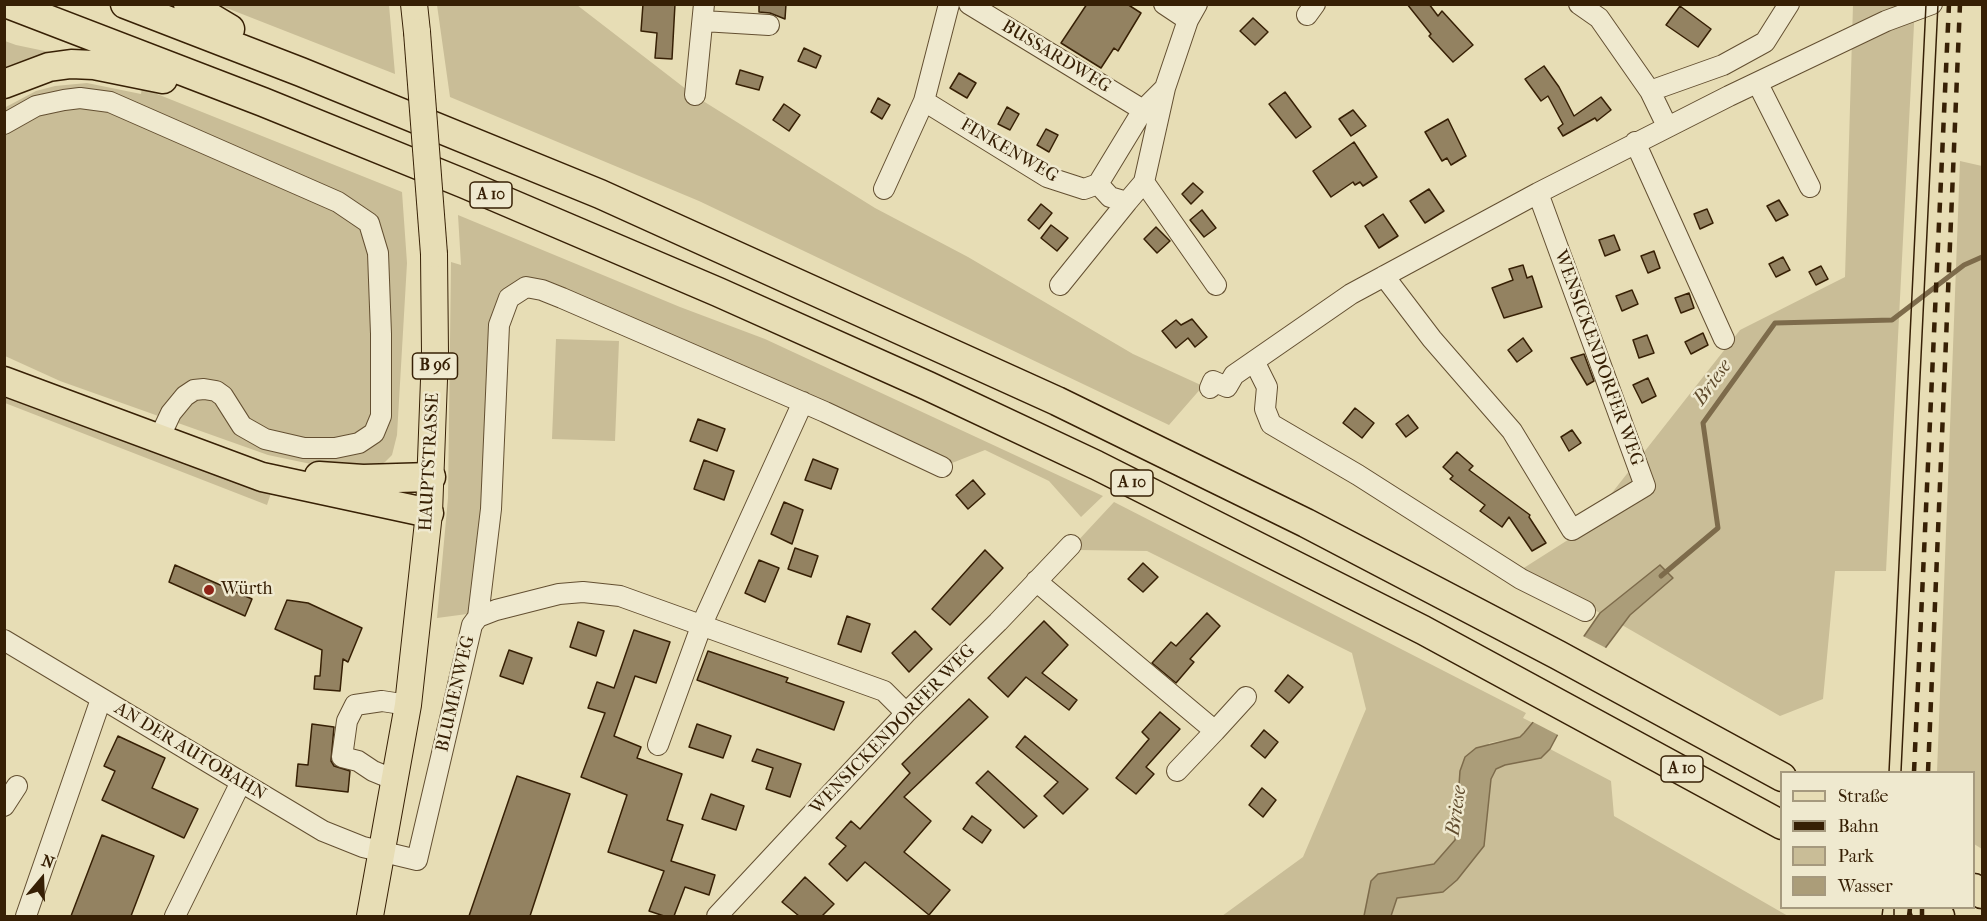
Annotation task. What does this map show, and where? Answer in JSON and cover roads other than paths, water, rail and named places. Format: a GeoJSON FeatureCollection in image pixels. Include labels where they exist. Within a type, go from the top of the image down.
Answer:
{"type":"FeatureCollection","features":[{"type":"Feature","properties":{"kind":"highway","name":"A 10"},"geometry":{"type":"LineString","coordinates":[[8,4],[263,102],[718,291],[928,386],[1260,546],[1582,714],[1780,824]]}},
{"type":"Feature","properties":{"kind":"highway","name":"A 10"},"geometry":{"type":"LineString","coordinates":[[125,4],[301,72],[600,194],[902,329],[1306,523],[1558,655],[1780,776]]}},
{"type":"Feature","properties":{"kind":"highway"},"geometry":{"type":"LineString","coordinates":[[188,4],[301,72]]}},
{"type":"Feature","properties":{"kind":"highway"},"geometry":{"type":"LineString","coordinates":[[4,84],[49,67],[94,65],[263,102]]}},
{"type":"Feature","properties":{"kind":"highway"},"geometry":{"type":"LineString","coordinates":[[4,370],[48,389],[254,462],[311,475],[341,479],[431,477]]}},
{"type":"Feature","properties":{"kind":"highway"},"geometry":{"type":"LineString","coordinates":[[4,381],[262,477],[429,513]]}},
{"type":"Feature","properties":{"kind":"main road","name":"HAUPTSTRASSE"},"geometry":{"type":"LineString","coordinates":[[370,916],[408,705],[431,477],[435,343],[434,254],[414,4]]}},
{"type":"Feature","properties":{"kind":"street"},"geometry":{"type":"LineString","coordinates":[[884,189],[924,101],[949,4]]}},
{"type":"Feature","properties":{"kind":"street","name":"BUSSARDWEG"},"geometry":{"type":"LineString","coordinates":[[969,4],[1143,110]]}},
{"type":"Feature","properties":{"kind":"street"},"geometry":{"type":"LineString","coordinates":[[1060,285],[1144,182],[1165,88],[1193,12],[1164,4]]}},
{"type":"Feature","properties":{"kind":"street"},"geometry":{"type":"LineString","coordinates":[[1579,4],[1603,11],[1650,91],[1667,126]]}},
{"type":"Feature","properties":{"kind":"street"},"geometry":{"type":"LineString","coordinates":[[1650,91],[1723,65],[1765,42],[1789,4]]}},
{"type":"Feature","properties":{"kind":"street"},"geometry":{"type":"LineString","coordinates":[[1210,388],[1213,381],[1227,387],[1233,375],[1351,294],[1538,192],[1667,126],[1886,21],[1932,4]]}},
{"type":"Feature","properties":{"kind":"street"},"geometry":{"type":"LineString","coordinates":[[695,95],[704,13],[769,25]]}},
{"type":"Feature","properties":{"kind":"street"},"geometry":{"type":"LineString","coordinates":[[1758,84],[1810,188]]}},
{"type":"Feature","properties":{"kind":"street"},"geometry":{"type":"LineString","coordinates":[[1127,202],[1110,197],[1098,184],[1143,110],[1165,88]]}},
{"type":"Feature","properties":{"kind":"street"},"geometry":{"type":"LineString","coordinates":[[4,124],[36,106],[64,100],[110,102],[332,199],[351,209],[369,223],[378,253],[381,334],[381,416],[374,433],[359,443],[335,448],[304,448],[265,439],[242,426],[223,396],[216,391],[204,389],[194,390],[185,396],[171,413],[163,430]]}},
{"type":"Feature","properties":{"kind":"street","name":"FINKENWEG"},"geometry":{"type":"LineString","coordinates":[[924,101],[1047,177],[1084,189],[1098,184]]}},
{"type":"Feature","properties":{"kind":"street"},"geometry":{"type":"LineString","coordinates":[[1635,142],[1724,339]]}},
{"type":"Feature","properties":{"kind":"street"},"geometry":{"type":"LineString","coordinates":[[1144,182],[1216,285]]}},
{"type":"Feature","properties":{"kind":"street","name":"WENSICKENDORFER WEG"},"geometry":{"type":"LineString","coordinates":[[1384,276],[1432,339],[1512,431],[1572,530],[1645,486],[1538,192]]}},
{"type":"Feature","properties":{"kind":"street"},"geometry":{"type":"LineString","coordinates":[[478,616],[491,509],[499,325],[506,304],[516,291],[526,287],[542,290],[802,402],[942,467]]}},
{"type":"Feature","properties":{"kind":"street"},"geometry":{"type":"LineString","coordinates":[[1254,361],[1267,387],[1265,409],[1271,424],[1367,480],[1521,579],[1585,611]]}},
{"type":"Feature","properties":{"kind":"street"},"geometry":{"type":"LineString","coordinates":[[658,745],[702,624],[802,402]]}},
{"type":"Feature","properties":{"kind":"street","name":"WENSICKENDORFER WEG"},"geometry":{"type":"LineString","coordinates":[[717,916],[906,712],[999,622],[1071,545]]}},
{"type":"Feature","properties":{"kind":"street"},"geometry":{"type":"LineString","coordinates":[[1036,581],[1215,731]]}},
{"type":"Feature","properties":{"kind":"street","name":"BLUMENWEG"},"geometry":{"type":"LineString","coordinates":[[382,852],[417,860],[466,647],[472,625],[478,616],[559,594],[600,592],[640,602],[884,691],[906,712]]}},
{"type":"Feature","properties":{"kind":"street","name":"AN DER AUTOBAHN"},"geometry":{"type":"LineString","coordinates":[[4,640],[323,831],[382,852]]}},
{"type":"Feature","properties":{"kind":"street"},"geometry":{"type":"LineString","coordinates":[[1177,771],[1246,697]]}},
{"type":"Feature","properties":{"kind":"street"},"geometry":{"type":"LineString","coordinates":[[26,916],[101,699]]}},
{"type":"Feature","properties":{"kind":"street"},"geometry":{"type":"LineString","coordinates":[[395,780],[358,761],[342,757],[347,721],[355,705],[376,701],[408,705]]}},
{"type":"Feature","properties":{"kind":"street"},"geometry":{"type":"LineString","coordinates":[[175,916],[241,782]]}},
{"type":"Feature","properties":{"kind":"street"},"geometry":{"type":"LineString","coordinates":[[4,806],[16,786]]}},
{"type":"Feature","properties":{"kind":"water"},"geometry":{"type":"Polygon","coordinates":[[[1660,565],[1673,578],[1630,615],[1600,655],[1550,749],[1541,758],[1496,769],[1491,779],[1484,846],[1457,880],[1443,892],[1397,898],[1391,916],[1364,916],[1371,881],[1378,874],[1434,864],[1455,840],[1460,771],[1465,757],[1476,748],[1520,737],[1539,715],[1580,642],[1600,613],[1660,565]]]}},
{"type":"Feature","properties":{"kind":"waterway","name":"Briese"},"geometry":{"type":"LineString","coordinates":[[1661,576],[1718,528],[1703,423],[1775,323],[1892,320],[1964,265],[1982,257]]}},
{"type":"Feature","properties":{"kind":"tram line"},"geometry":{"type":"LineString","coordinates":[[1889,771],[1926,4]]}},
{"type":"Feature","properties":{"kind":"tram line"},"geometry":{"type":"LineString","coordinates":[[1901,771],[1938,4]]}},
{"type":"Feature","properties":{"kind":"tram line"},"geometry":{"type":"LineString","coordinates":[[1882,916],[1883,909]]}},
{"type":"Feature","properties":{"kind":"tram line"},"geometry":{"type":"LineString","coordinates":[[1894,909],[1894,916]]}},
{"type":"Feature","properties":{"kind":"railway"},"geometry":{"type":"LineString","coordinates":[[1914,771],[1949,4]]}},
{"type":"Feature","properties":{"kind":"railway"},"geometry":{"type":"LineString","coordinates":[[1928,771],[1960,4]]}},
{"type":"Feature","properties":{"kind":"railway"},"geometry":{"type":"LineString","coordinates":[[1909,916],[1910,909]]}},
{"type":"Feature","properties":{"kind":"railway"},"geometry":{"type":"LineString","coordinates":[[1922,909],[1922,916]]}},
{"type":"Feature","properties":{"kind":"place","name":"Würth"},"geometry":{"type":"Point","coordinates":[209,590]}}]}
